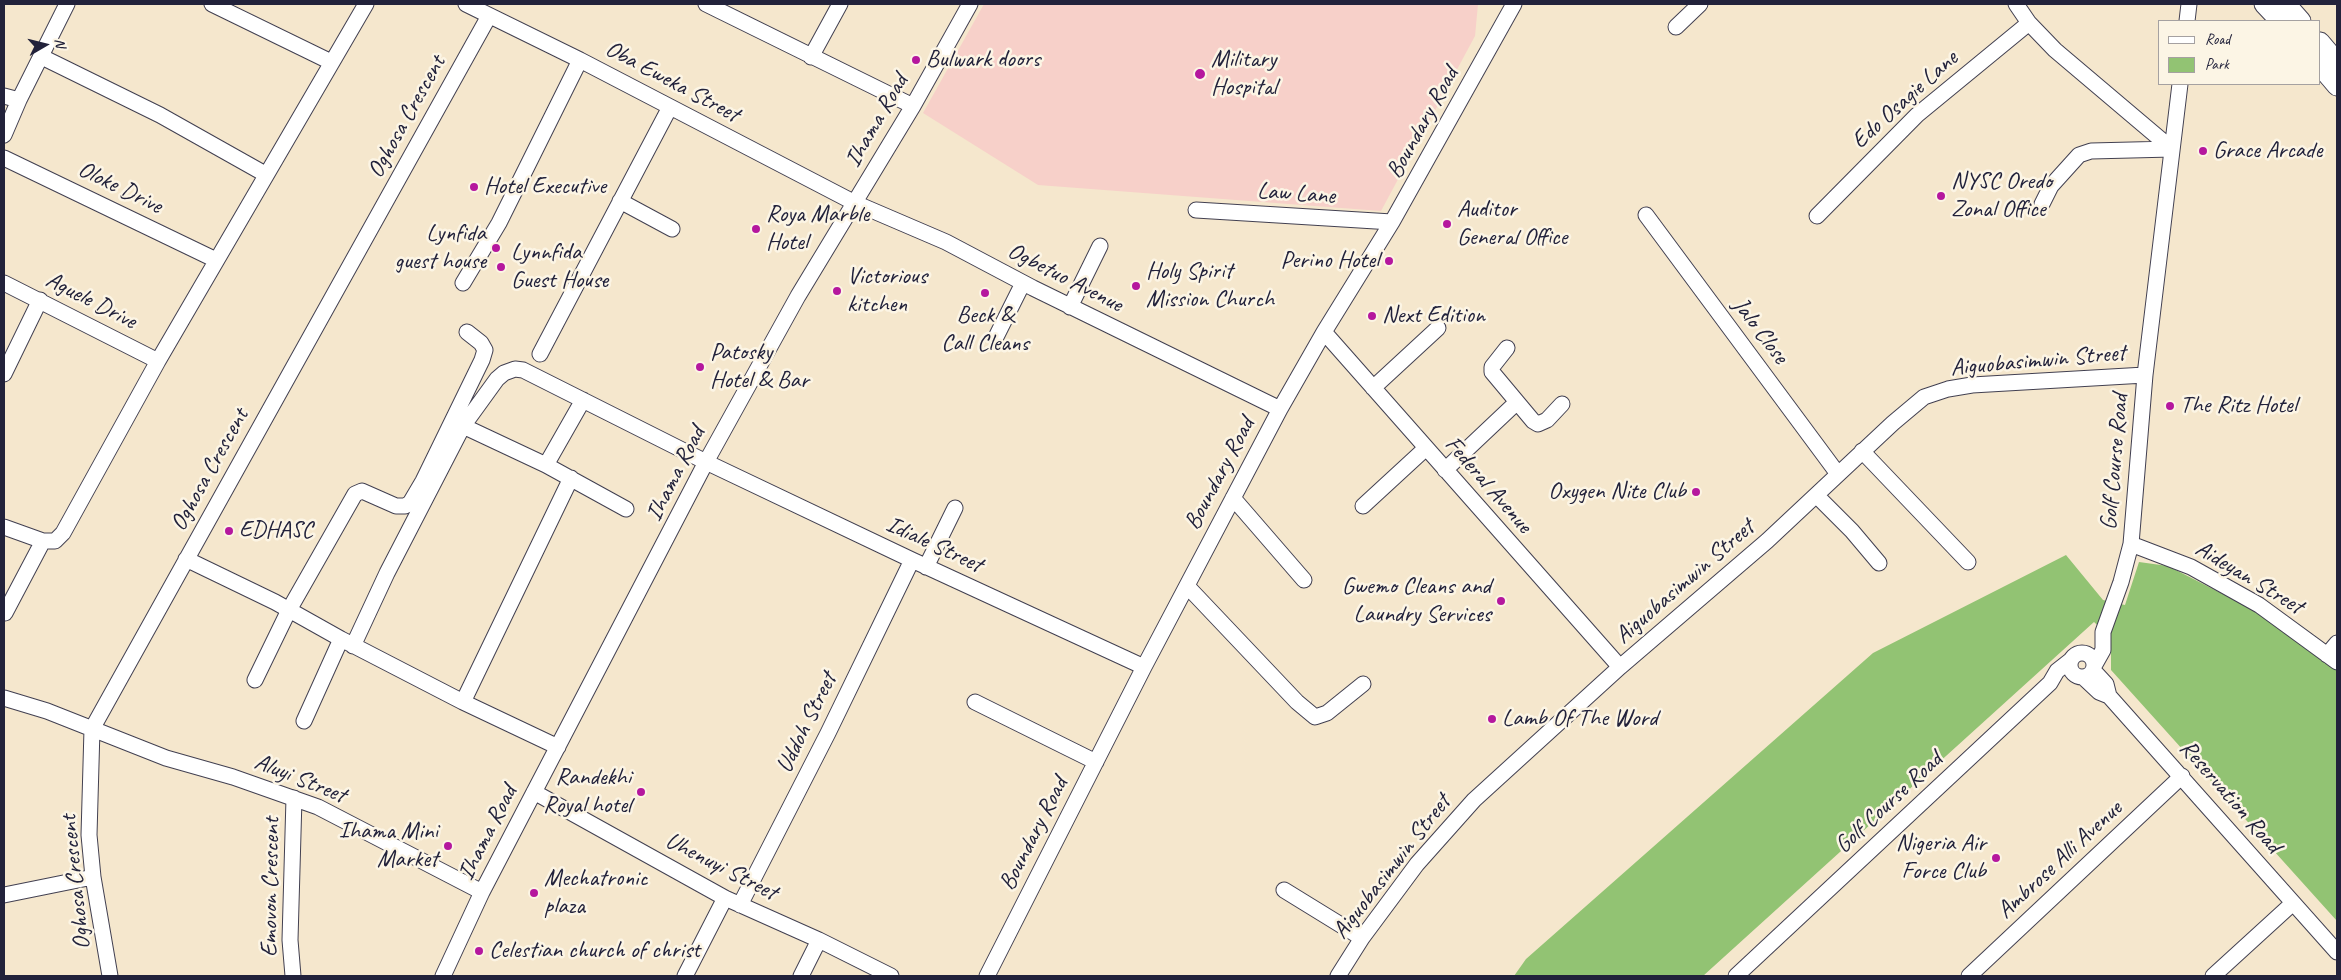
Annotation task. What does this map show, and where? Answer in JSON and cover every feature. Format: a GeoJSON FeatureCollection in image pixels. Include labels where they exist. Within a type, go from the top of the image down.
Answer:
{"type":"FeatureCollection","features":[{"type":"Feature","properties":{"kind":"main road"},"geometry":{"type":"LineString","coordinates":[[2264,4],[2279,20]]}},
{"type":"Feature","properties":{"kind":"main road"},"geometry":{"type":"LineString","coordinates":[[2286,4],[2301,20]]}},
{"type":"Feature","properties":{"kind":"main road"},"geometry":{"type":"LineString","coordinates":[[2321,43],[2337,62]]}},
{"type":"Feature","properties":{"kind":"main road"},"geometry":{"type":"LineString","coordinates":[[2321,67],[2337,86]]}},
{"type":"Feature","properties":{"kind":"street"},"geometry":{"type":"LineString","coordinates":[[4,136],[19,100],[67,4]]}},
{"type":"Feature","properties":{"kind":"street"},"geometry":{"type":"LineString","coordinates":[[212,4],[331,62]]}},
{"type":"Feature","properties":{"kind":"street"},"geometry":{"type":"LineString","coordinates":[[4,527],[43,541],[55,541],[63,533],[158,361],[265,174],[366,4]]}},
{"type":"Feature","properties":{"kind":"street","name":"Oba Eweka Street"},"geometry":{"type":"LineString","coordinates":[[466,4],[580,60],[855,203]]}},
{"type":"Feature","properties":{"kind":"street"},"geometry":{"type":"LineString","coordinates":[[708,4],[912,106]]}},
{"type":"Feature","properties":{"kind":"street"},"geometry":{"type":"LineString","coordinates":[[811,57],[840,4]]}},
{"type":"Feature","properties":{"kind":"street","name":"Ihama Road"},"geometry":{"type":"LineString","coordinates":[[443,976],[482,892],[706,462],[798,296],[855,203],[970,4]]}},
{"type":"Feature","properties":{"kind":"street","name":"Boundary Road"},"geometry":{"type":"LineString","coordinates":[[987,976],[1144,667],[1280,409],[1324,332],[1392,222],[1514,4]]}},
{"type":"Feature","properties":{"kind":"street"},"geometry":{"type":"LineString","coordinates":[[1676,27],[1700,4]]}},
{"type":"Feature","properties":{"kind":"street"},"geometry":{"type":"LineString","coordinates":[[2016,4],[2029,23],[2055,50],[2172,149]]}},
{"type":"Feature","properties":{"kind":"street"},"geometry":{"type":"LineString","coordinates":[[2187,20],[2189,4]]}},
{"type":"Feature","properties":{"kind":"street","name":"Oghosa Crescent"},"geometry":{"type":"LineString","coordinates":[[110,976],[89,835],[92,729],[489,16]]}},
{"type":"Feature","properties":{"kind":"street","name":"Edo Osagie Lane"},"geometry":{"type":"LineString","coordinates":[[1817,216],[1917,115],[2029,23]]}},
{"type":"Feature","properties":{"kind":"street"},"geometry":{"type":"LineString","coordinates":[[42,57],[160,115],[265,174]]}},
{"type":"Feature","properties":{"kind":"street"},"geometry":{"type":"LineString","coordinates":[[463,283],[499,223],[580,60]]}},
{"type":"Feature","properties":{"kind":"street","name":"Golf Course Road"},"geometry":{"type":"LineString","coordinates":[[1736,976],[2050,683],[2057,671],[2076,657],[2091,640],[2103,632],[2121,582],[2131,544],[2144,375],[2180,85]]}},
{"type":"Feature","properties":{"kind":"street"},"geometry":{"type":"LineString","coordinates":[[4,96],[19,100]]}},
{"type":"Feature","properties":{"kind":"street"},"geometry":{"type":"LineString","coordinates":[[540,354],[670,107]]}},
{"type":"Feature","properties":{"kind":"street"},"geometry":{"type":"LineString","coordinates":[[2042,204],[2051,186],[2078,155],[2091,151],[2172,149]]}},
{"type":"Feature","properties":{"kind":"street","name":"Oloke Drive"},"geometry":{"type":"LineString","coordinates":[[4,158],[216,260]]}},
{"type":"Feature","properties":{"kind":"street"},"geometry":{"type":"LineString","coordinates":[[620,202],[672,229]]}},
{"type":"Feature","properties":{"kind":"street","name":"Ogbetuo Avenue"},"geometry":{"type":"LineString","coordinates":[[855,203],[946,242],[1070,307],[1280,409]]}},
{"type":"Feature","properties":{"kind":"street","name":"Law Lane"},"geometry":{"type":"LineString","coordinates":[[1196,210],[1392,222]]}},
{"type":"Feature","properties":{"kind":"street","name":"Jalo Close"},"geometry":{"type":"LineString","coordinates":[[1646,216],[1838,474]]}},
{"type":"Feature","properties":{"kind":"street"},"geometry":{"type":"LineString","coordinates":[[1070,307],[1100,246]]}},
{"type":"Feature","properties":{"kind":"street","name":"Aguele Drive"},"geometry":{"type":"LineString","coordinates":[[4,283],[158,361]]}},
{"type":"Feature","properties":{"kind":"street"},"geometry":{"type":"LineString","coordinates":[[996,337],[1023,283]]}},
{"type":"Feature","properties":{"kind":"street"},"geometry":{"type":"LineString","coordinates":[[4,374],[40,300]]}},
{"type":"Feature","properties":{"kind":"street"},"geometry":{"type":"LineString","coordinates":[[1373,388],[1438,328]]}},
{"type":"Feature","properties":{"kind":"street"},"geometry":{"type":"LineString","coordinates":[[255,680],[289,610],[355,494],[362,490],[396,506],[405,506],[410,503],[423,481],[482,360],[485,350],[481,342],[467,332]]}},
{"type":"Feature","properties":{"kind":"street","name":"Federal Avenue"},"geometry":{"type":"LineString","coordinates":[[1324,332],[1620,668]]}},
{"type":"Feature","properties":{"kind":"street"},"geometry":{"type":"LineString","coordinates":[[1507,348],[1492,367],[1492,372],[1533,421],[1538,424],[1547,420],[1562,404]]}},
{"type":"Feature","properties":{"kind":"street","name":"Idiale Street"},"geometry":{"type":"LineString","coordinates":[[463,426],[496,379],[504,373],[515,369],[523,370],[706,462],[926,567],[1144,667]]}},
{"type":"Feature","properties":{"kind":"street","name":"Aiguobasimwin Street"},"geometry":{"type":"LineString","coordinates":[[1338,976],[1362,938],[1417,864],[1474,800],[1620,668],[1767,542],[1862,451],[1924,397],[1948,389],[1972,385],[2144,375]]}},
{"type":"Feature","properties":{"kind":"street"},"geometry":{"type":"LineString","coordinates":[[546,465],[583,400]]}},
{"type":"Feature","properties":{"kind":"street"},"geometry":{"type":"LineString","coordinates":[[1445,470],[1517,402]]}},
{"type":"Feature","properties":{"kind":"street"},"geometry":{"type":"LineString","coordinates":[[304,722],[387,573],[463,426],[546,465],[626,509]]}},
{"type":"Feature","properties":{"kind":"street"},"geometry":{"type":"LineString","coordinates":[[1363,506],[1426,448]]}},
{"type":"Feature","properties":{"kind":"street"},"geometry":{"type":"LineString","coordinates":[[1862,451],[1968,562]]}},
{"type":"Feature","properties":{"kind":"street"},"geometry":{"type":"LineString","coordinates":[[463,702],[571,478]]}},
{"type":"Feature","properties":{"kind":"street"},"geometry":{"type":"LineString","coordinates":[[1816,495],[1852,531],[1880,563]]}},
{"type":"Feature","properties":{"kind":"street"},"geometry":{"type":"LineString","coordinates":[[1233,498],[1304,580]]}},
{"type":"Feature","properties":{"kind":"street"},"geometry":{"type":"LineString","coordinates":[[926,567],[955,508]]}},
{"type":"Feature","properties":{"kind":"street"},"geometry":{"type":"LineString","coordinates":[[5,612],[43,541]]}},
{"type":"Feature","properties":{"kind":"street","name":"Aideyan Street"},"geometry":{"type":"LineString","coordinates":[[2131,544],[2191,567],[2259,606],[2332,658]]}},
{"type":"Feature","properties":{"kind":"street"},"geometry":{"type":"LineString","coordinates":[[186,559],[289,610],[463,702],[558,746]]}},
{"type":"Feature","properties":{"kind":"street","name":"Uddoh Street"},"geometry":{"type":"LineString","coordinates":[[740,905],[828,733],[912,560]]}},
{"type":"Feature","properties":{"kind":"street"},"geometry":{"type":"LineString","coordinates":[[1187,586],[1306,711],[1315,717],[1327,713],[1363,684]]}},
{"type":"Feature","properties":{"kind":"street"},"geometry":{"type":"LineString","coordinates":[[2050,683],[2065,682],[2087,672],[2103,650],[2103,632]]}},
{"type":"Feature","properties":{"kind":"street"},"geometry":{"type":"LineString","coordinates":[[2332,658],[2337,643]]}},
{"type":"Feature","properties":{"kind":"street"},"geometry":{"type":"LineString","coordinates":[[2076,657],[2091,658],[2087,672],[2072,672],[2076,657]]}},
{"type":"Feature","properties":{"kind":"street","name":"Reservation Road"},"geometry":{"type":"LineString","coordinates":[[2087,672],[2106,684],[2109,696],[2337,952]]}},
{"type":"Feature","properties":{"kind":"street","name":"Aluyi Street"},"geometry":{"type":"LineString","coordinates":[[4,698],[47,711],[166,758],[234,776],[318,807],[482,892]]}},
{"type":"Feature","properties":{"kind":"street"},"geometry":{"type":"LineString","coordinates":[[975,702],[1096,762]]}},
{"type":"Feature","properties":{"kind":"street","name":"Ambrose Alli Avenue"},"geometry":{"type":"LineString","coordinates":[[1969,976],[2182,776]]}},
{"type":"Feature","properties":{"kind":"street","name":"Uhenuyi Street"},"geometry":{"type":"LineString","coordinates":[[534,792],[725,898],[819,940],[891,976]]}},
{"type":"Feature","properties":{"kind":"street","name":"Emovon Crescent"},"geometry":{"type":"LineString","coordinates":[[293,976],[290,940],[294,798]]}},
{"type":"Feature","properties":{"kind":"street"},"geometry":{"type":"LineString","coordinates":[[4,895],[94,877]]}},
{"type":"Feature","properties":{"kind":"street"},"geometry":{"type":"LineString","coordinates":[[1284,890],[1362,938]]}},
{"type":"Feature","properties":{"kind":"street"},"geometry":{"type":"LineString","coordinates":[[685,976],[725,898]]}},
{"type":"Feature","properties":{"kind":"street"},"geometry":{"type":"LineString","coordinates":[[2213,976],[2293,903]]}},
{"type":"Feature","properties":{"kind":"street"},"geometry":{"type":"LineString","coordinates":[[801,976],[819,940]]}},
{"type":"Feature","properties":{"kind":"shaded area","name":"Military Hospital"},"geometry":{"type":"Polygon","coordinates":[[[984,4],[1478,4],[1475,36],[1381,211],[1038,185],[923,113],[984,4]]]}},
{"type":"Feature","properties":{"kind":"green space"},"geometry":{"type":"Polygon","coordinates":[[[2066,555],[2103,600],[2125,605],[2139,562],[2168,566],[2256,611],[2337,670],[2337,921],[2111,670],[2111,638],[2094,622],[1703,976],[1514,976],[1526,959],[1873,653],[2066,555]]]}},
{"type":"Feature","properties":{"kind":"place","name":"Bulwark doors"},"geometry":{"type":"Point","coordinates":[916,60]}},
{"type":"Feature","properties":{"kind":"place","name":"Military Hospital"},"geometry":{"type":"Point","coordinates":[1200,74]}},
{"type":"Feature","properties":{"kind":"place","name":"Grace Arcade"},"geometry":{"type":"Point","coordinates":[2203,151]}},
{"type":"Feature","properties":{"kind":"place","name":"Hotel Executive"},"geometry":{"type":"Point","coordinates":[474,187]}},
{"type":"Feature","properties":{"kind":"place","name":"NYSC Oredo Zonal Office"},"geometry":{"type":"Point","coordinates":[1941,196]}},
{"type":"Feature","properties":{"kind":"place","name":"Auditor General Office"},"geometry":{"type":"Point","coordinates":[1447,224]}},
{"type":"Feature","properties":{"kind":"place","name":"Roya Marble Hotel"},"geometry":{"type":"Point","coordinates":[756,229]}},
{"type":"Feature","properties":{"kind":"place","name":"Lynfida guest house"},"geometry":{"type":"Point","coordinates":[496,248]}},
{"type":"Feature","properties":{"kind":"place","name":"Perino Hotel"},"geometry":{"type":"Point","coordinates":[1389,261]}},
{"type":"Feature","properties":{"kind":"place","name":"Lynnfida Guest House"},"geometry":{"type":"Point","coordinates":[501,267]}},
{"type":"Feature","properties":{"kind":"place","name":"Holy Spirit Mission Church"},"geometry":{"type":"Point","coordinates":[1136,286]}},
{"type":"Feature","properties":{"kind":"place","name":"Victorious kitchen"},"geometry":{"type":"Point","coordinates":[837,291]}},
{"type":"Feature","properties":{"kind":"place","name":"Beck & Call Cleans"},"geometry":{"type":"Point","coordinates":[985,293]}},
{"type":"Feature","properties":{"kind":"place","name":"Next Edition"},"geometry":{"type":"Point","coordinates":[1372,316]}},
{"type":"Feature","properties":{"kind":"place","name":"Patosky Hotel & Bar"},"geometry":{"type":"Point","coordinates":[700,367]}},
{"type":"Feature","properties":{"kind":"place","name":"The Ritz Hotel"},"geometry":{"type":"Point","coordinates":[2170,406]}},
{"type":"Feature","properties":{"kind":"place","name":"Oxygen Nite Club"},"geometry":{"type":"Point","coordinates":[1696,492]}},
{"type":"Feature","properties":{"kind":"place","name":"EDHASC"},"geometry":{"type":"Point","coordinates":[229,531]}},
{"type":"Feature","properties":{"kind":"place","name":"Gwemo Cleans and Laundry Services"},"geometry":{"type":"Point","coordinates":[1501,601]}},
{"type":"Feature","properties":{"kind":"place","name":"Lamb Of The Word"},"geometry":{"type":"Point","coordinates":[1492,719]}},
{"type":"Feature","properties":{"kind":"place","name":"Randekhi Royal hotel"},"geometry":{"type":"Point","coordinates":[641,792]}},
{"type":"Feature","properties":{"kind":"place","name":"Ihama Mini Market"},"geometry":{"type":"Point","coordinates":[448,846]}},
{"type":"Feature","properties":{"kind":"place","name":"Nigeria Air Force Club"},"geometry":{"type":"Point","coordinates":[1996,858]}},
{"type":"Feature","properties":{"kind":"place","name":"Mechatronic plaza"},"geometry":{"type":"Point","coordinates":[534,893]}},
{"type":"Feature","properties":{"kind":"place","name":"Celestian church of christ"},"geometry":{"type":"Point","coordinates":[479,951]}}]}
